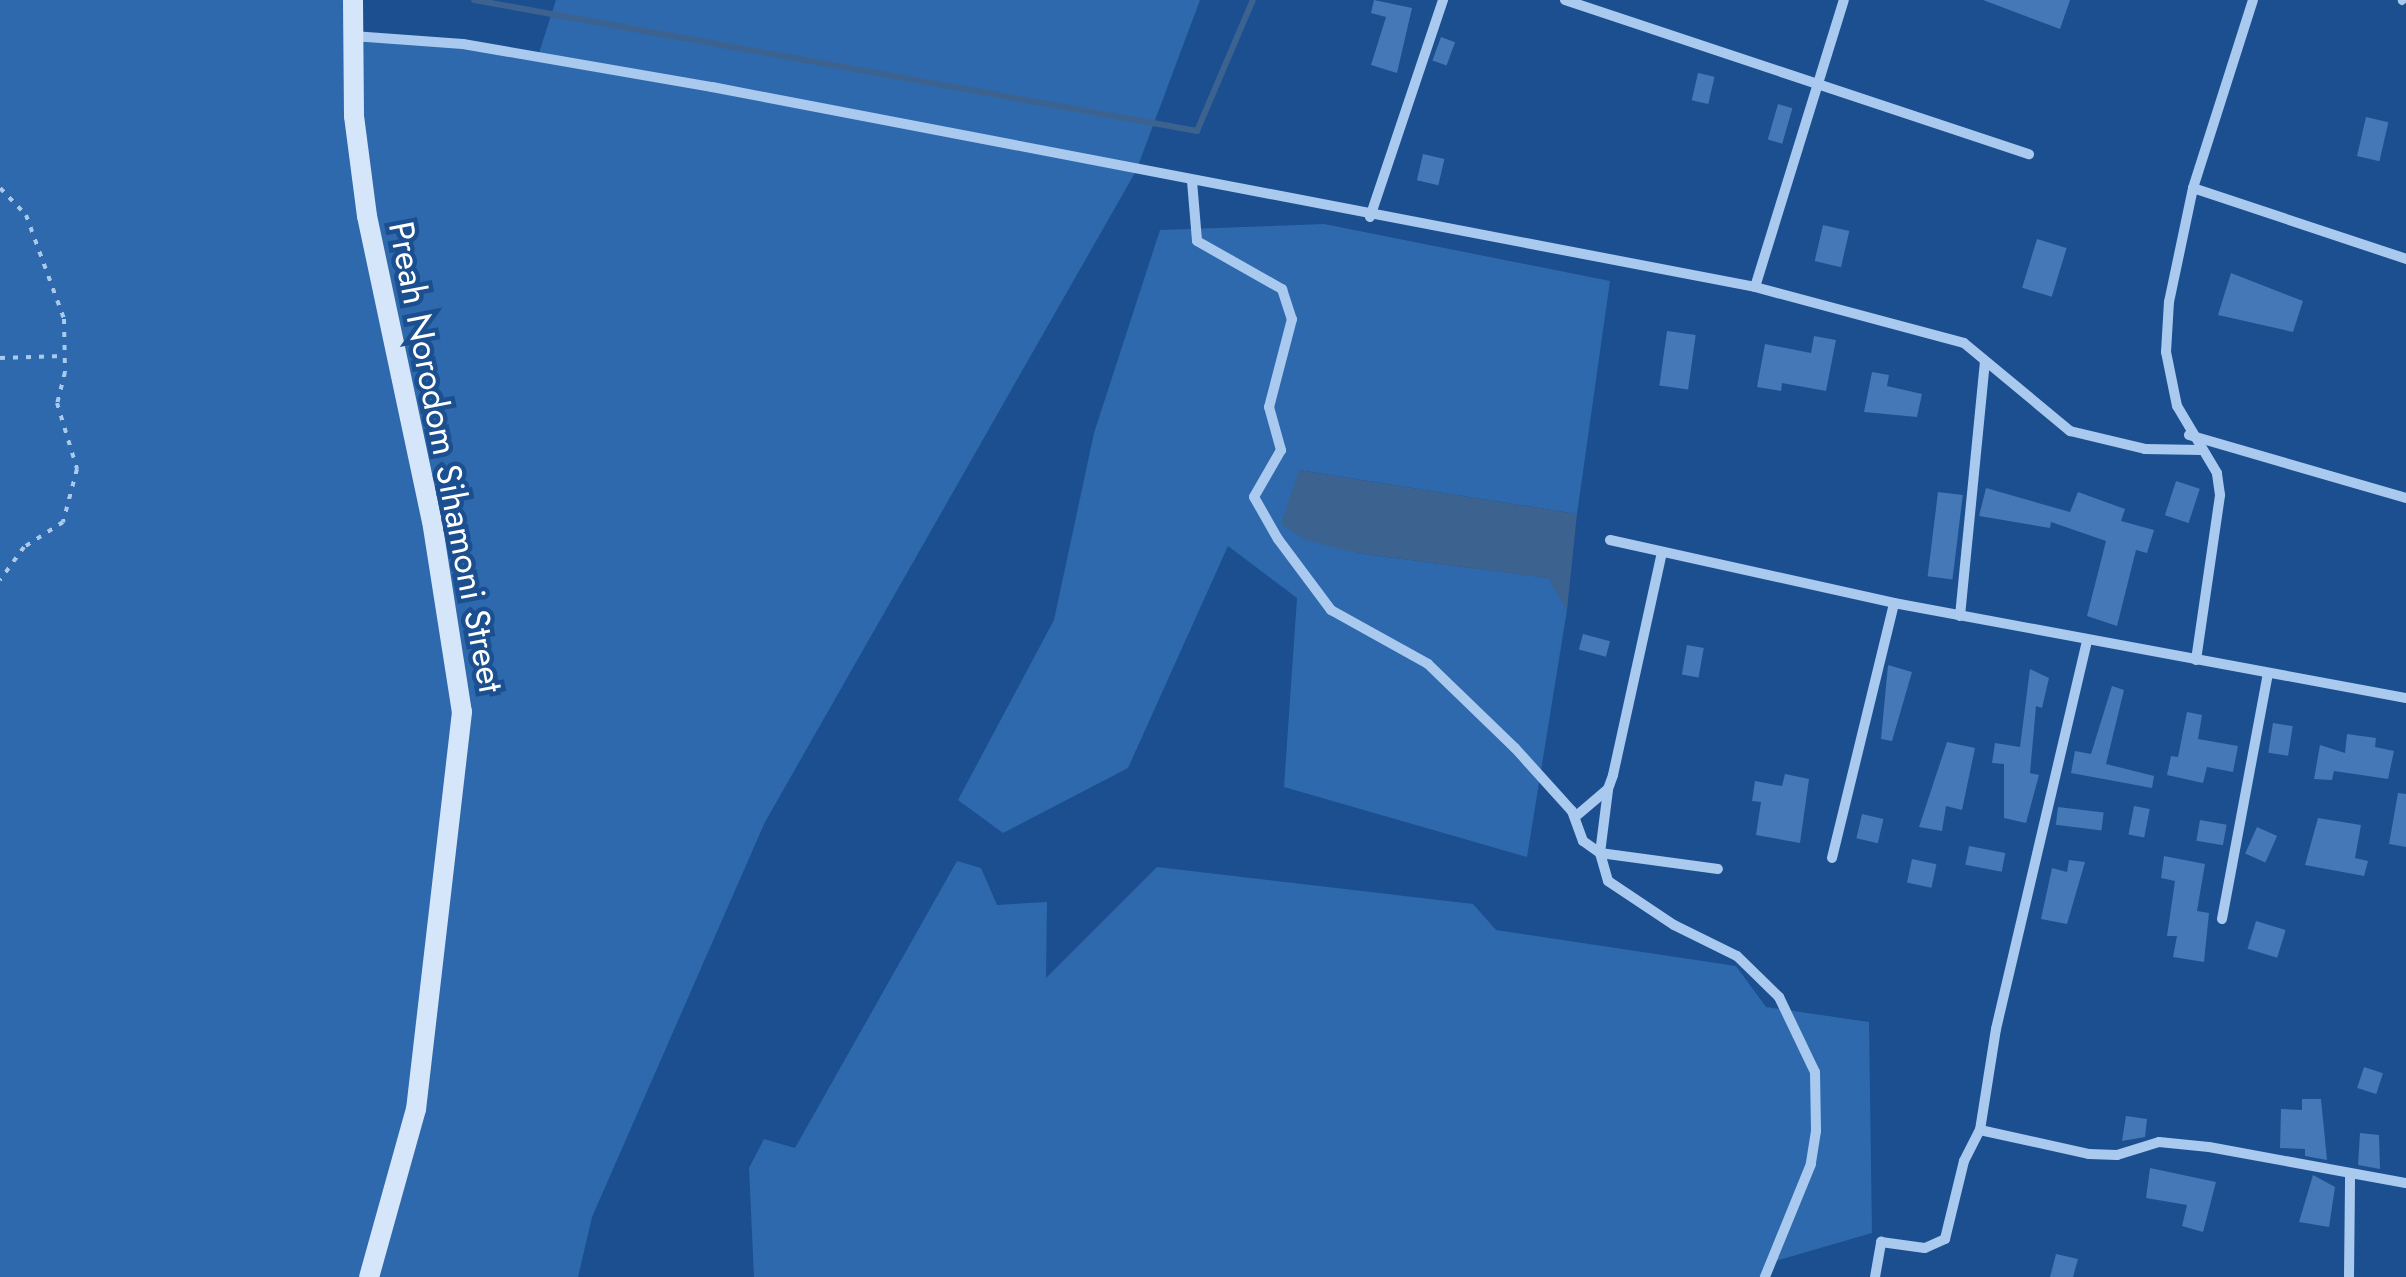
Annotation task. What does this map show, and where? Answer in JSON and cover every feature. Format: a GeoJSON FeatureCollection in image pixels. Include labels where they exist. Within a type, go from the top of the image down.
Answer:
{"type":"FeatureCollection","features":[{"type":"Feature","properties":{"kind":"main road","name":"Preah Norodom Sihamoni Street"},"geometry":{"type":"LineString","coordinates":[[353,0],[352,36],[368,216],[432,521],[462,712],[416,1109],[369,1277]]}},
{"type":"Feature","properties":{"kind":"street"},"geometry":{"type":"LineString","coordinates":[[1370,217],[1443,0]]}},
{"type":"Feature","properties":{"kind":"street"},"geometry":{"type":"LineString","coordinates":[[1564,0],[2029,154]]}},
{"type":"Feature","properties":{"kind":"street"},"geometry":{"type":"LineString","coordinates":[[1755,287],[1844,0]]}},
{"type":"Feature","properties":{"kind":"street"},"geometry":{"type":"LineString","coordinates":[[2196,660],[2220,495],[2217,474],[2188,434],[2166,352],[2192,188],[2253,0]]}},
{"type":"Feature","properties":{"kind":"street"},"geometry":{"type":"LineString","coordinates":[[352,36],[463,44],[674,80],[1370,217],[1755,287],[1964,343],[2070,431],[2145,449],[2200,450]]}},
{"type":"Feature","properties":{"kind":"street"},"geometry":{"type":"LineString","coordinates":[[1192,181],[1197,241],[1282,290],[1292,319],[1269,407],[1281,450],[1254,497],[1278,538],[1331,610],[1428,664],[1575,817],[1584,841],[1600,852],[1718,868]]}},
{"type":"Feature","properties":{"kind":"street"},"geometry":{"type":"LineString","coordinates":[[2192,188],[2406,259]]}},
{"type":"Feature","properties":{"kind":"street"},"geometry":{"type":"LineString","coordinates":[[1960,616],[1985,362]]}},
{"type":"Feature","properties":{"kind":"street"},"geometry":{"type":"LineString","coordinates":[[2188,434],[2406,498]]}},
{"type":"Feature","properties":{"kind":"street"},"geometry":{"type":"LineString","coordinates":[[1610,540],[1894,603],[2406,698]]}},
{"type":"Feature","properties":{"kind":"street"},"geometry":{"type":"LineString","coordinates":[[1662,552],[1608,789],[1600,852],[1608,881],[1674,925],[1737,956],[1779,998],[1814,1072],[1812,1164],[1765,1277]]}},
{"type":"Feature","properties":{"kind":"street"},"geometry":{"type":"LineString","coordinates":[[1832,858],[1894,603]]}},
{"type":"Feature","properties":{"kind":"street"},"geometry":{"type":"LineString","coordinates":[[1875,1277],[1881,1242],[1925,1248],[1946,1239],[1964,1161],[1980,1130],[1996,1029],[2088,640]]}},
{"type":"Feature","properties":{"kind":"street"},"geometry":{"type":"LineString","coordinates":[[2222,920],[2268,674]]}},
{"type":"Feature","properties":{"kind":"street"},"geometry":{"type":"LineString","coordinates":[[1575,817],[1608,789]]}},
{"type":"Feature","properties":{"kind":"street"},"geometry":{"type":"LineString","coordinates":[[1980,1130],[2089,1154],[2117,1156],[2159,1142],[2406,1183]]}},
{"type":"Feature","properties":{"kind":"street"},"geometry":{"type":"LineString","coordinates":[[2349,1277],[2350,1174]]}},
{"type":"Feature","properties":{"kind":"path"},"geometry":{"type":"LineString","coordinates":[[0,188],[26,216],[64,319],[58,403],[77,469],[64,522],[24,547],[0,580]]}},
{"type":"Feature","properties":{"kind":"path"},"geometry":{"type":"LineString","coordinates":[[0,358],[63,356]]}},
{"type":"Feature","properties":{"kind":"shaded area"},"geometry":{"type":"Polygon","coordinates":[[[0,0],[353,0],[352,35],[538,56],[556,0],[1200,0],[1136,171],[765,822],[592,1217],[578,1277],[0,1277],[0,0]]]}},
{"type":"Feature","properties":{"kind":"shaded area"},"geometry":{"type":"Polygon","coordinates":[[[1324,224],[1610,281],[1577,514],[1299,470],[1356,553],[1549,578],[1567,610],[1527,857],[1284,787],[1297,598],[1228,546],[1128,768],[1003,833],[958,800],[1054,620],[1094,433],[1160,230],[1324,224]]]}},
{"type":"Feature","properties":{"kind":"shaded area"},"geometry":{"type":"Polygon","coordinates":[[[1299,470],[1577,514],[1567,610],[1548,578],[1356,553],[1306,540],[1281,524],[1299,470]]]}},
{"type":"Feature","properties":{"kind":"shaded area"},"geometry":{"type":"Polygon","coordinates":[[[957,861],[981,868],[997,905],[1047,902],[1046,978],[1157,867],[1473,904],[1496,930],[1736,966],[1766,1007],[1869,1022],[1872,1233],[1772,1262],[1768,1277],[754,1277],[749,1168],[764,1139],[795,1148],[957,861]]]}},
{"type":"Feature","properties":{"kind":"building"},"geometry":{"type":"Polygon","coordinates":[[[1374,0],[1412,8],[1397,73],[1371,65],[1386,17],[1371,13],[1374,0]]]}},
{"type":"Feature","properties":{"kind":"building"},"geometry":{"type":"Polygon","coordinates":[[[1983,0],[2070,0],[2060,29],[1983,0]]]}},
{"type":"Feature","properties":{"kind":"building"},"geometry":{"type":"Polygon","coordinates":[[[1441,37],[1455,42],[1447,66],[1432,60],[1441,37]]]}},
{"type":"Feature","properties":{"kind":"building"},"geometry":{"type":"Polygon","coordinates":[[[1698,73],[1715,77],[1708,104],[1692,100],[1698,73]]]}},
{"type":"Feature","properties":{"kind":"building"},"geometry":{"type":"Polygon","coordinates":[[[1778,104],[1792,108],[1782,144],[1768,140],[1778,104]]]}},
{"type":"Feature","properties":{"kind":"building"},"geometry":{"type":"Polygon","coordinates":[[[2366,117],[2388,122],[2379,161],[2357,156],[2366,117]]]}},
{"type":"Feature","properties":{"kind":"building"},"geometry":{"type":"Polygon","coordinates":[[[1423,154],[1444,159],[1438,185],[1417,180],[1423,154]]]}},
{"type":"Feature","properties":{"kind":"building"},"geometry":{"type":"Polygon","coordinates":[[[1823,225],[1849,231],[1841,267],[1815,261],[1823,225]]]}},
{"type":"Feature","properties":{"kind":"building"},"geometry":{"type":"Polygon","coordinates":[[[2037,239],[2067,248],[2052,297],[2022,288],[2037,239]]]}},
{"type":"Feature","properties":{"kind":"building"},"geometry":{"type":"Polygon","coordinates":[[[2231,273],[2303,301],[2293,332],[2218,315],[2231,273]]]}},
{"type":"Feature","properties":{"kind":"building"},"geometry":{"type":"Polygon","coordinates":[[[1667,331],[1696,335],[1688,390],[1659,385],[1667,331]]]}},
{"type":"Feature","properties":{"kind":"building"},"geometry":{"type":"Polygon","coordinates":[[[1814,336],[1836,340],[1826,391],[1782,383],[1781,391],[1757,387],[1765,344],[1811,353],[1814,336]]]}},
{"type":"Feature","properties":{"kind":"building"},"geometry":{"type":"Polygon","coordinates":[[[1872,372],[1889,375],[1887,386],[1922,394],[1917,417],[1864,412],[1872,372]]]}},
{"type":"Feature","properties":{"kind":"building"},"geometry":{"type":"Polygon","coordinates":[[[2176,481],[2200,489],[2189,523],[2165,515],[2176,481]]]}},
{"type":"Feature","properties":{"kind":"building"},"geometry":{"type":"Polygon","coordinates":[[[1986,488],[2070,512],[2078,492],[2125,509],[2121,521],[2154,530],[2147,553],[2136,550],[2117,626],[2087,616],[2106,541],[2051,522],[2050,528],[1979,516],[1986,488]]]}},
{"type":"Feature","properties":{"kind":"building"},"geometry":{"type":"Polygon","coordinates":[[[1938,492],[1963,495],[1952,579],[1928,576],[1938,492]]]}},
{"type":"Feature","properties":{"kind":"building"},"geometry":{"type":"Polygon","coordinates":[[[1583,634],[1610,641],[1606,657],[1579,649],[1583,634]]]}},
{"type":"Feature","properties":{"kind":"building"},"geometry":{"type":"Polygon","coordinates":[[[1687,645],[1704,648],[1699,677],[1682,675],[1687,645]]]}},
{"type":"Feature","properties":{"kind":"building"},"geometry":{"type":"Polygon","coordinates":[[[1888,665],[1912,672],[1892,741],[1881,739],[1888,665]]]}},
{"type":"Feature","properties":{"kind":"building"},"geometry":{"type":"Polygon","coordinates":[[[2030,669],[2049,678],[2042,708],[2036,706],[2030,773],[2039,775],[2026,823],[2004,818],[2004,764],[1992,763],[1995,743],[2020,747],[2030,669]]]}},
{"type":"Feature","properties":{"kind":"building"},"geometry":{"type":"Polygon","coordinates":[[[2112,686],[2124,690],[2106,764],[2154,776],[2152,788],[2071,773],[2075,751],[2091,754],[2112,686]]]}},
{"type":"Feature","properties":{"kind":"building"},"geometry":{"type":"Polygon","coordinates":[[[2187,712],[2202,715],[2198,739],[2238,746],[2233,772],[2207,767],[2203,783],[2167,775],[2171,756],[2178,757],[2187,712]]]}},
{"type":"Feature","properties":{"kind":"building"},"geometry":{"type":"Polygon","coordinates":[[[2273,723],[2293,726],[2288,756],[2268,753],[2273,723]]]}},
{"type":"Feature","properties":{"kind":"building"},"geometry":{"type":"Polygon","coordinates":[[[2347,734],[2376,738],[2375,747],[2394,751],[2388,779],[2334,771],[2332,780],[2314,779],[2320,745],[2345,753],[2347,734]]]}},
{"type":"Feature","properties":{"kind":"building"},"geometry":{"type":"Polygon","coordinates":[[[1947,742],[1975,748],[1962,810],[1946,806],[1942,831],[1919,827],[1947,742]]]}},
{"type":"Feature","properties":{"kind":"building"},"geometry":{"type":"Polygon","coordinates":[[[1785,774],[1809,779],[1800,843],[1756,835],[1761,802],[1752,801],[1755,781],[1782,786],[1785,774]]]}},
{"type":"Feature","properties":{"kind":"building"},"geometry":{"type":"Polygon","coordinates":[[[2398,793],[2406,794],[2406,847],[2389,844],[2398,793]]]}},
{"type":"Feature","properties":{"kind":"building"},"geometry":{"type":"Polygon","coordinates":[[[2134,806],[2150,809],[2144,838],[2128,834],[2134,806]]]}},
{"type":"Feature","properties":{"kind":"building"},"geometry":{"type":"Polygon","coordinates":[[[2058,807],[2104,813],[2101,830],[2056,825],[2058,807]]]}},
{"type":"Feature","properties":{"kind":"building"},"geometry":{"type":"Polygon","coordinates":[[[1862,814],[1883,819],[1878,843],[1856,838],[1862,814]]]}},
{"type":"Feature","properties":{"kind":"building"},"geometry":{"type":"Polygon","coordinates":[[[2318,818],[2361,825],[2355,858],[2368,861],[2364,876],[2305,865],[2318,818]]]}},
{"type":"Feature","properties":{"kind":"building"},"geometry":{"type":"Polygon","coordinates":[[[2200,820],[2227,825],[2223,845],[2196,841],[2200,820]]]}},
{"type":"Feature","properties":{"kind":"building"},"geometry":{"type":"Polygon","coordinates":[[[2257,827],[2277,836],[2265,862],[2245,853],[2257,827]]]}},
{"type":"Feature","properties":{"kind":"building"},"geometry":{"type":"Polygon","coordinates":[[[1969,846],[2005,853],[2002,872],[1965,865],[1969,846]]]}},
{"type":"Feature","properties":{"kind":"building"},"geometry":{"type":"Polygon","coordinates":[[[2164,856],[2205,864],[2197,911],[2209,913],[2204,962],[2173,957],[2177,936],[2167,936],[2175,881],[2161,878],[2164,856]]]}},
{"type":"Feature","properties":{"kind":"building"},"geometry":{"type":"Polygon","coordinates":[[[1912,859],[1936,864],[1931,888],[1907,882],[1912,859]]]}},
{"type":"Feature","properties":{"kind":"building"},"geometry":{"type":"Polygon","coordinates":[[[2069,860],[2085,862],[2067,924],[2041,919],[2052,868],[2067,872],[2069,860]]]}},
{"type":"Feature","properties":{"kind":"building"},"geometry":{"type":"Polygon","coordinates":[[[2256,921],[2286,930],[2277,958],[2248,949],[2256,921]]]}},
{"type":"Feature","properties":{"kind":"building"},"geometry":{"type":"Polygon","coordinates":[[[2364,1067],[2383,1073],[2376,1094],[2357,1088],[2364,1067]]]}},
{"type":"Feature","properties":{"kind":"building"},"geometry":{"type":"Polygon","coordinates":[[[2302,1099],[2321,1099],[2327,1160],[2305,1156],[2305,1149],[2280,1148],[2281,1109],[2302,1110],[2302,1099]]]}},
{"type":"Feature","properties":{"kind":"building"},"geometry":{"type":"Polygon","coordinates":[[[2126,1116],[2147,1119],[2145,1137],[2122,1141],[2126,1116]]]}},
{"type":"Feature","properties":{"kind":"building"},"geometry":{"type":"Polygon","coordinates":[[[2360,1133],[2379,1135],[2380,1169],[2358,1165],[2360,1133]]]}},
{"type":"Feature","properties":{"kind":"building"},"geometry":{"type":"Polygon","coordinates":[[[2150,1168],[2216,1182],[2203,1232],[2182,1226],[2187,1205],[2146,1198],[2150,1168]]]}},
{"type":"Feature","properties":{"kind":"building"},"geometry":{"type":"Polygon","coordinates":[[[2313,1175],[2335,1187],[2329,1227],[2299,1222],[2313,1175]]]}},
{"type":"Feature","properties":{"kind":"building"},"geometry":{"type":"Polygon","coordinates":[[[2056,1254],[2078,1259],[2073,1277],[2050,1277],[2056,1254]]]}},
{"type":"Feature","properties":{"kind":"waterway"},"geometry":{"type":"LineString","coordinates":[[474,0],[1197,131],[1253,0]]}}]}
